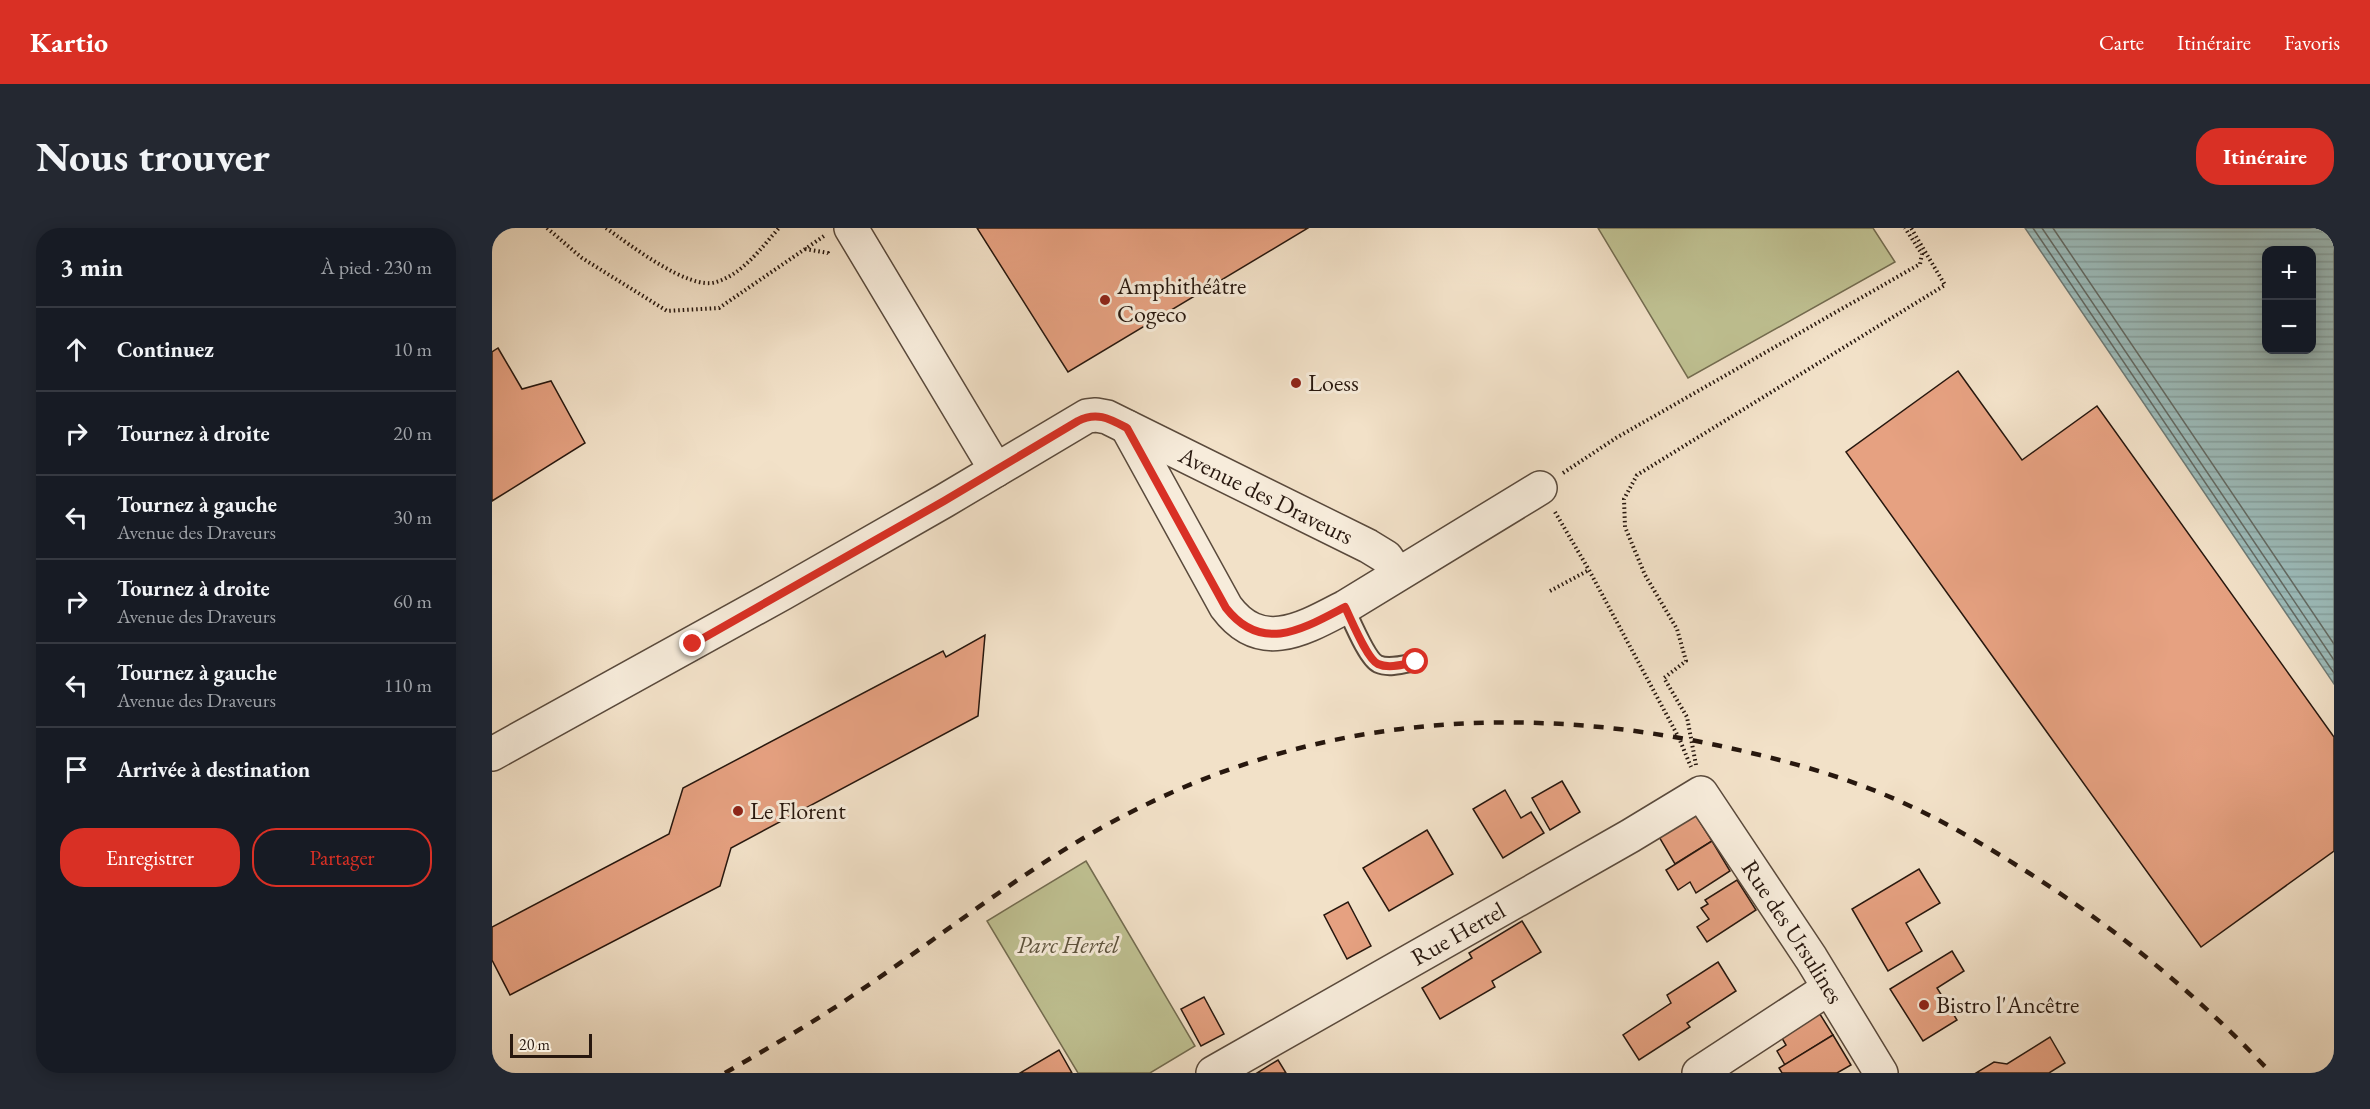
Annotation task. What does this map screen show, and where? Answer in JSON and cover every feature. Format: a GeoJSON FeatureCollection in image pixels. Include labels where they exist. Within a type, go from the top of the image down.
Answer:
{"type":"FeatureCollection","features":[{"type":"Feature","properties":{"kind":"street"},"geometry":{"type":"LineString","coordinates":[[851,228],[996,470]]}},
{"type":"Feature","properties":{"kind":"street","name":"Avenue des Draveurs"},"geometry":{"type":"LineString","coordinates":[[492,754],[773,599],[1087,416],[1107,417],[1368,546],[1386,557],[1397,573]]}},
{"type":"Feature","properties":{"kind":"street","name":"Avenue des Draveurs"},"geometry":{"type":"LineString","coordinates":[[1127,428],[1226,608],[1238,622],[1262,633],[1281,633],[1313,624],[1345,607],[1397,573],[1546,497]]}},
{"type":"Feature","properties":{"kind":"street","name":"Rue des Ursulines"},"geometry":{"type":"LineString","coordinates":[[1701,793],[1829,988],[1881,1073]]}},
{"type":"Feature","properties":{"kind":"street","name":"Rue Hertel"},"geometry":{"type":"LineString","coordinates":[[1213,1073],[1701,793]]}},
{"type":"Feature","properties":{"kind":"street"},"geometry":{"type":"LineString","coordinates":[[1699,1073],[1829,988]]}},
{"type":"Feature","properties":{"kind":"lane"},"geometry":{"type":"LineString","coordinates":[[1345,607],[1370,656],[1377,664],[1391,666],[1416,662]]}},
{"type":"Feature","properties":{"kind":"path"},"geometry":{"type":"LineString","coordinates":[[547,228],[582,258],[667,311],[719,308],[805,249]]}},
{"type":"Feature","properties":{"kind":"path"},"geometry":{"type":"LineString","coordinates":[[606,228],[683,279],[715,283],[747,265],[779,228]]}},
{"type":"Feature","properties":{"kind":"path"},"geometry":{"type":"LineString","coordinates":[[1701,793],[1679,738],[1589,570],[1546,497],[1616,438],[1920,264],[1922,254],[1905,228]]}},
{"type":"Feature","properties":{"kind":"path"},"geometry":{"type":"LineString","coordinates":[[1701,793],[1688,717],[1664,678],[1686,661],[1677,629],[1645,575],[1625,527],[1624,499],[1637,475],[1945,285],[1911,228]]}},
{"type":"Feature","properties":{"kind":"path"},"geometry":{"type":"LineString","coordinates":[[1550,591],[1589,570]]}},
{"type":"Feature","properties":{"kind":"green space"},"geometry":{"type":"Polygon","coordinates":[[[1598,228],[1873,228],[1895,262],[1688,378],[1598,228]]]}},
{"type":"Feature","properties":{"kind":"green space","name":"Parc Hertel"},"geometry":{"type":"Polygon","coordinates":[[[1086,861],[1195,1046],[1150,1073],[1078,1073],[987,921],[1086,861]]]}},
{"type":"Feature","properties":{"kind":"water"},"geometry":{"type":"Polygon","coordinates":[[[2025,228],[2334,228],[2334,684],[2025,228]]]}},
{"type":"Feature","properties":{"kind":"building","name":"Amphithéâtre Cogeco"},"geometry":{"type":"Polygon","coordinates":[[[977,228],[1308,228],[1068,372],[977,228]]]}},
{"type":"Feature","properties":{"kind":"building"},"geometry":{"type":"Polygon","coordinates":[[[498,348],[522,389],[551,381],[585,443],[492,501],[492,352],[498,348]]]}},
{"type":"Feature","properties":{"kind":"building"},"geometry":{"type":"Polygon","coordinates":[[[1958,371],[2022,460],[2097,406],[2334,737],[2334,851],[2201,947],[1846,452],[1958,371]]]}},
{"type":"Feature","properties":{"kind":"building","name":"Le Florent"},"geometry":{"type":"Polygon","coordinates":[[[985,635],[978,716],[731,848],[720,886],[510,995],[492,960],[492,927],[669,834],[683,788],[943,651],[946,657],[985,635]]]}},
{"type":"Feature","properties":{"kind":"building"},"geometry":{"type":"Polygon","coordinates":[[[1562,781],[1580,812],[1550,830],[1532,798],[1562,781]]]}},
{"type":"Feature","properties":{"kind":"building"},"geometry":{"type":"Polygon","coordinates":[[[1505,790],[1521,818],[1531,812],[1544,833],[1503,858],[1473,809],[1505,790]]]}},
{"type":"Feature","properties":{"kind":"building"},"geometry":{"type":"Polygon","coordinates":[[[1691,808],[1712,841],[1675,864],[1655,830],[1691,808]]]}},
{"type":"Feature","properties":{"kind":"building"},"geometry":{"type":"Polygon","coordinates":[[[1427,830],[1453,874],[1389,911],[1363,868],[1427,830]]]}},
{"type":"Feature","properties":{"kind":"building"},"geometry":{"type":"Polygon","coordinates":[[[1712,841],[1730,871],[1696,893],[1690,882],[1678,890],[1666,870],[1712,841]]]}},
{"type":"Feature","properties":{"kind":"building"},"geometry":{"type":"Polygon","coordinates":[[[1919,869],[1940,903],[1906,923],[1922,951],[1888,971],[1852,909],[1919,869]]]}},
{"type":"Feature","properties":{"kind":"building"},"geometry":{"type":"Polygon","coordinates":[[[1737,880],[1756,910],[1707,942],[1697,927],[1709,919],[1701,908],[1708,904],[1705,900],[1737,880]]]}},
{"type":"Feature","properties":{"kind":"building"},"geometry":{"type":"Polygon","coordinates":[[[1348,902],[1371,946],[1347,959],[1324,915],[1348,902]]]}},
{"type":"Feature","properties":{"kind":"building"},"geometry":{"type":"Polygon","coordinates":[[[1522,921],[1541,952],[1492,981],[1495,987],[1440,1019],[1422,988],[1472,958],[1469,953],[1522,921]]]}},
{"type":"Feature","properties":{"kind":"building","name":"Bistro l'Ancêtre"},"geometry":{"type":"Polygon","coordinates":[[[1952,951],[1964,971],[1937,988],[1957,1020],[1923,1041],[1890,989],[1952,951]]]}},
{"type":"Feature","properties":{"kind":"building"},"geometry":{"type":"Polygon","coordinates":[[[1718,962],[1736,991],[1687,1023],[1690,1027],[1639,1060],[1623,1035],[1671,1003],[1667,995],[1718,962]]]}},
{"type":"Feature","properties":{"kind":"building"},"geometry":{"type":"Polygon","coordinates":[[[1204,997],[1224,1034],[1201,1046],[1181,1009],[1204,997]]]}},
{"type":"Feature","properties":{"kind":"building"},"geometry":{"type":"Polygon","coordinates":[[[1813,1003],[1833,1035],[1785,1065],[1777,1051],[1786,1045],[1775,1026],[1813,1003]]]}},
{"type":"Feature","properties":{"kind":"building"},"geometry":{"type":"Polygon","coordinates":[[[1833,1035],[1851,1065],[1837,1073],[1782,1073],[1779,1068],[1833,1035]]]}},
{"type":"Feature","properties":{"kind":"building"},"geometry":{"type":"Polygon","coordinates":[[[2050,1037],[2065,1063],[2049,1073],[1976,1073],[1994,1062],[2007,1064],[2050,1037]]]}},
{"type":"Feature","properties":{"kind":"building"},"geometry":{"type":"Polygon","coordinates":[[[1059,1050],[1072,1073],[1020,1073],[1059,1050]]]}},
{"type":"Feature","properties":{"kind":"building"},"geometry":{"type":"Polygon","coordinates":[[[1278,1060],[1286,1073],[1257,1073],[1278,1060]]]}},
{"type":"Feature","properties":{"kind":"railway"},"geometry":{"type":"LineString","coordinates":[[725,1073],[837,1006],[1062,851],[1137,809],[1206,778],[1277,754],[1348,737],[1420,727],[1494,723],[1567,724],[1641,732],[1716,745],[1822,772],[1902,802],[1994,851],[2094,917],[2186,991],[2271,1073]]}},
{"type":"Feature","properties":{"kind":"place","name":"Amphithéâtre Cogeco"},"geometry":{"type":"Point","coordinates":[1105,300]}},
{"type":"Feature","properties":{"kind":"place","name":"Loess"},"geometry":{"type":"Point","coordinates":[1296,383]}},
{"type":"Feature","properties":{"kind":"place","name":"Le Florent"},"geometry":{"type":"Point","coordinates":[738,811]}},
{"type":"Feature","properties":{"kind":"place","name":"Bistro l'Ancêtre"},"geometry":{"type":"Point","coordinates":[1924,1005]}},
{"type":"Feature","properties":{"kind":"route"},"geometry":{"type":"LineString","coordinates":[[693,644],[944,501],[1078,421],[1087,416],[1096,415],[1107,417],[1127,428],[1226,608],[1238,622],[1252,631],[1262,633],[1291,632],[1313,624],[1345,607],[1373,661],[1377,664],[1391,666],[1416,662]]}}]}
